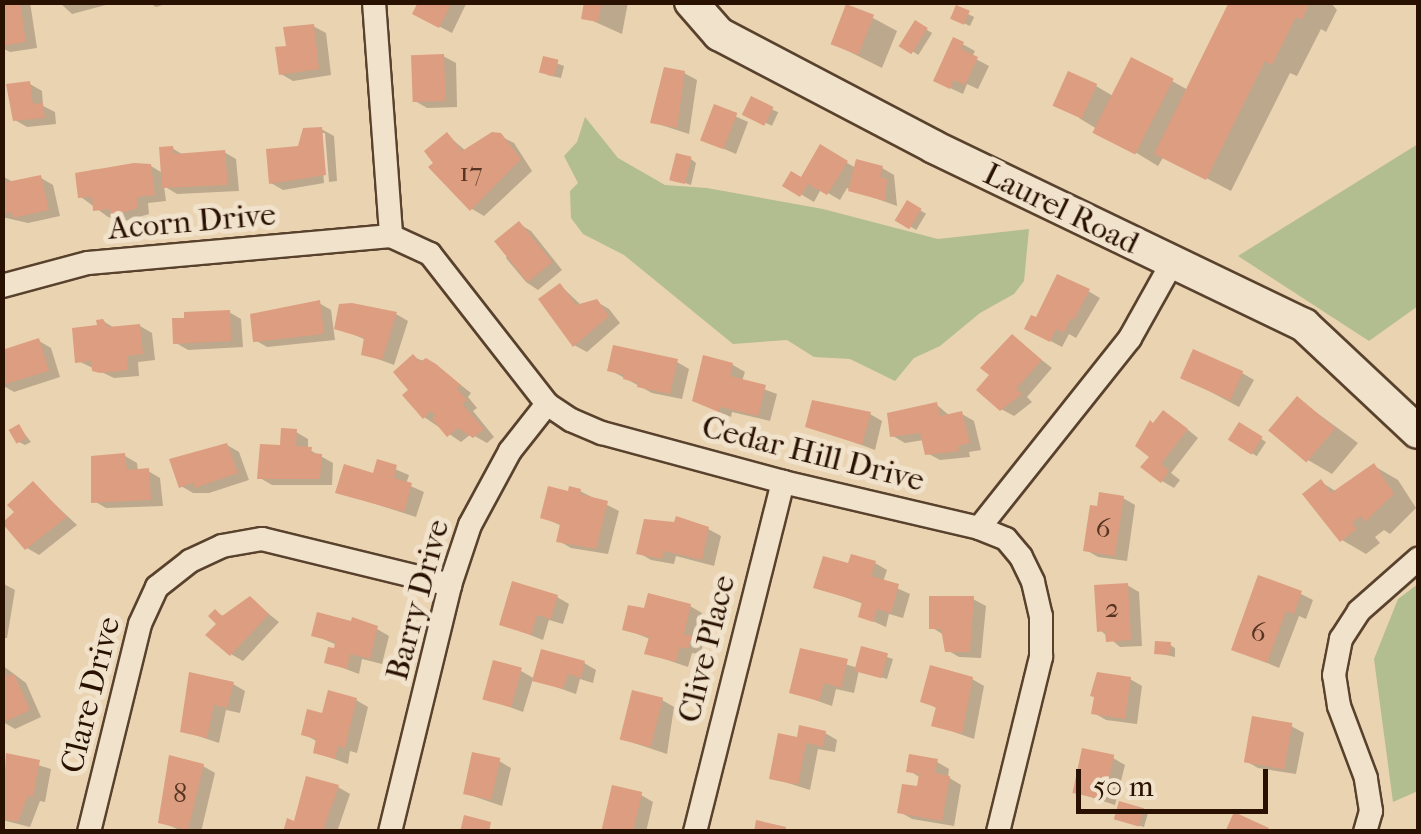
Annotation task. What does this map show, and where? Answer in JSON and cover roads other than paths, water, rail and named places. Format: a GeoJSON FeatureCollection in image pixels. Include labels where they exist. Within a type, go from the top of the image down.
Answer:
{"type":"FeatureCollection","features":[{"type":"Feature","properties":{"kind":"main road","name":"Laurel Road"},"geometry":{"type":"LineString","coordinates":[[691,2],[718,34],[934,147],[1304,325],[1418,432]]}},
{"type":"Feature","properties":{"kind":"street"},"geometry":{"type":"LineString","coordinates":[[374,2],[391,236]]}},
{"type":"Feature","properties":{"kind":"street","name":"Acorn Drive"},"geometry":{"type":"LineString","coordinates":[[2,286],[88,263],[391,236]]}},
{"type":"Feature","properties":{"kind":"street","name":"Cedar Hill Drive"},"geometry":{"type":"LineString","coordinates":[[391,236],[430,254],[547,404],[602,433],[782,482],[979,528]]}},
{"type":"Feature","properties":{"kind":"street"},"geometry":{"type":"LineString","coordinates":[[998,832],[1041,657],[1040,616],[1033,582],[1021,558],[1006,540],[979,528],[1130,338],[1172,264]]}},
{"type":"Feature","properties":{"kind":"street","name":"Barry Drive"},"geometry":{"type":"LineString","coordinates":[[390,832],[450,585],[470,525],[510,451],[547,404]]}},
{"type":"Feature","properties":{"kind":"street","name":"Clive Place"},"geometry":{"type":"LineString","coordinates":[[695,832],[782,482]]}},
{"type":"Feature","properties":{"kind":"street","name":"Clare Drive"},"geometry":{"type":"LineString","coordinates":[[90,832],[140,624],[158,587],[190,561],[222,546],[262,540],[450,585]]}},
{"type":"Feature","properties":{"kind":"street"},"geometry":{"type":"LineString","coordinates":[[1364,832],[1371,811],[1366,778],[1339,706],[1334,675],[1341,639],[1359,612],[1418,559]]}}]}
